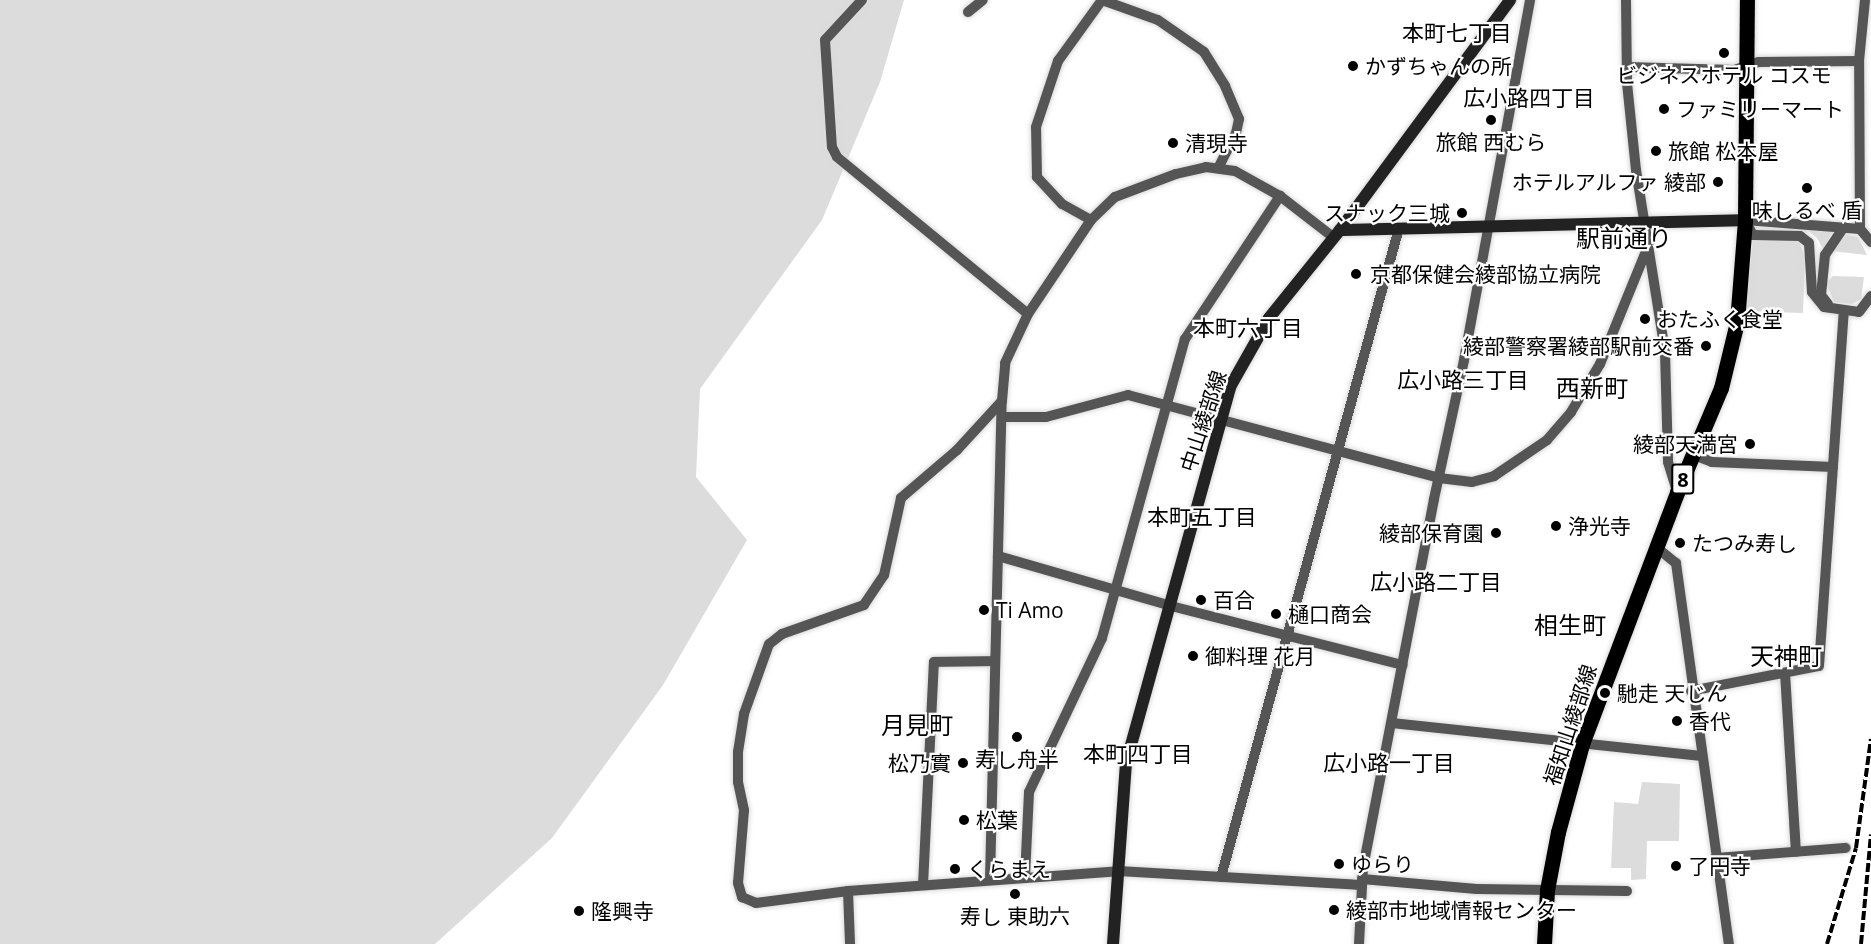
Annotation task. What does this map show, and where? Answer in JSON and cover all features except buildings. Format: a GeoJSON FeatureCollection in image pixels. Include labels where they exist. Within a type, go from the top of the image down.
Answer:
{"type":"FeatureCollection","features":[{"type":"Feature","properties":{"kind":"main road","name":"中山綾部線"},"geometry":{"type":"LineString","coordinates":[[1113,944],[1126,763],[1230,387],[1269,318],[1337,233],[1510,0]]}},
{"type":"Feature","properties":{"kind":"main road","name":"福知山綾部線"},"geometry":{"type":"LineString","coordinates":[[1544,944],[1547,890],[1558,832],[1582,744],[1677,492],[1721,388],[1737,322],[1745,220],[1747,0]]}},
{"type":"Feature","properties":{"kind":"main road"},"geometry":{"type":"LineString","coordinates":[[1337,233],[1486,225],[1745,220]]}},
{"type":"Feature","properties":{"kind":"street"},"geometry":{"type":"LineString","coordinates":[[862,0],[825,40],[832,95],[832,147],[837,157],[1028,314]]}},
{"type":"Feature","properties":{"kind":"street"},"geometry":{"type":"LineString","coordinates":[[968,12],[983,0]]}},
{"type":"Feature","properties":{"kind":"street"},"geometry":{"type":"LineString","coordinates":[[1091,220],[1062,204],[1037,177],[1036,127],[1058,61],[1102,0],[1158,20],[1204,52],[1225,86],[1239,119],[1218,168]]}},
{"type":"Feature","properties":{"kind":"street"},"geometry":{"type":"LineString","coordinates":[[1359,944],[1361,882],[1464,360],[1486,225],[1530,0]]}},
{"type":"Feature","properties":{"kind":"street"},"geometry":{"type":"LineString","coordinates":[[1626,0],[1627,67],[1636,170],[1646,221],[1665,352],[1668,462],[1677,492]]}},
{"type":"Feature","properties":{"kind":"street"},"geometry":{"type":"LineString","coordinates":[[1865,0],[1859,61],[1860,229],[1871,242]]}},
{"type":"Feature","properties":{"kind":"street"},"geometry":{"type":"LineString","coordinates":[[1627,67],[1734,70],[1758,62],[1859,61]]}},
{"type":"Feature","properties":{"kind":"street"},"geometry":{"type":"LineString","coordinates":[[990,879],[1004,417],[1002,401],[1005,363],[1028,314],[1091,220],[1115,196],[1176,174],[1218,168],[1235,171],[1280,196],[1337,233]]}},
{"type":"Feature","properties":{"kind":"street"},"geometry":{"type":"LineString","coordinates":[[1024,877],[1029,792],[1102,638],[1165,403],[1185,339],[1280,196]]}},
{"type":"Feature","properties":{"kind":"street"},"geometry":{"type":"LineString","coordinates":[[1745,220],[1860,229]]}},
{"type":"Feature","properties":{"kind":"street"},"geometry":{"type":"LineString","coordinates":[[1745,220],[1753,235],[1800,236],[1809,243],[1812,292],[1824,307],[1841,311],[1864,309],[1871,296]]}},
{"type":"Feature","properties":{"kind":"street"},"geometry":{"type":"LineString","coordinates":[[1841,311],[1821,295],[1825,255],[1844,227]]}},
{"type":"Feature","properties":{"kind":"street"},"geometry":{"type":"LineString","coordinates":[[1221,877],[1399,228]]}},
{"type":"Feature","properties":{"kind":"street"},"geometry":{"type":"LineString","coordinates":[[1004,417],[1046,417],[1128,395],[1165,403],[1219,421],[1439,478],[1472,482],[1494,476],[1547,440],[1571,412],[1600,364],[1649,244]]}},
{"type":"Feature","properties":{"kind":"street"},"geometry":{"type":"LineString","coordinates":[[1691,692],[1819,666],[1841,311]]}},
{"type":"Feature","properties":{"kind":"street"},"geometry":{"type":"LineString","coordinates":[[1002,401],[957,450],[902,498],[884,575],[864,605],[782,634],[769,644],[744,714],[738,752],[738,782],[744,810],[738,883],[742,897],[756,903],[848,891],[1118,871],[1477,889],[1627,891]]}},
{"type":"Feature","properties":{"kind":"street"},"geometry":{"type":"LineString","coordinates":[[1694,455],[1712,462],[1833,466]]}},
{"type":"Feature","properties":{"kind":"street"},"geometry":{"type":"LineString","coordinates":[[1656,547],[1676,563],[1691,692],[1729,944]]}},
{"type":"Feature","properties":{"kind":"street"},"geometry":{"type":"LineString","coordinates":[[998,556],[1171,606],[1403,665]]}},
{"type":"Feature","properties":{"kind":"street"},"geometry":{"type":"LineString","coordinates":[[923,885],[934,663],[995,661]]}},
{"type":"Feature","properties":{"kind":"street"},"geometry":{"type":"LineString","coordinates":[[1785,673],[1796,852]]}},
{"type":"Feature","properties":{"kind":"street"},"geometry":{"type":"LineString","coordinates":[[1392,723],[1701,756]]}},
{"type":"Feature","properties":{"kind":"street"},"geometry":{"type":"LineString","coordinates":[[1716,858],[1846,848]]}},
{"type":"Feature","properties":{"kind":"street"},"geometry":{"type":"LineString","coordinates":[[848,891],[850,944]]}},
{"type":"Feature","properties":{"kind":"shaded area"},"geometry":{"type":"Polygon","coordinates":[[[0,0],[904,0],[880,82],[822,220],[700,389],[696,477],[747,540],[663,685],[552,838],[435,944],[0,944],[0,0]]]}},
{"type":"Feature","properties":{"kind":"shaded area"},"geometry":{"type":"Polygon","coordinates":[[[1806,229],[1832,230],[1824,251],[1817,238],[1806,229]]]}},
{"type":"Feature","properties":{"kind":"shaded area"},"geometry":{"type":"Polygon","coordinates":[[[1844,234],[1858,237],[1867,255],[1831,251],[1844,234]]]}},
{"type":"Feature","properties":{"kind":"shaded area"},"geometry":{"type":"Polygon","coordinates":[[[1753,239],[1799,241],[1805,257],[1803,313],[1745,311],[1753,239]]]}},
{"type":"Feature","properties":{"kind":"shaded area"},"geometry":{"type":"Polygon","coordinates":[[[1833,276],[1864,277],[1861,299],[1852,304],[1834,302],[1826,283],[1833,276]]]}},
{"type":"Feature","properties":{"kind":"shaded area"},"geometry":{"type":"Polygon","coordinates":[[[1642,782],[1680,784],[1679,841],[1647,841],[1646,879],[1631,880],[1631,868],[1611,868],[1614,802],[1638,804],[1642,782]]]}},
{"type":"Feature","properties":{"kind":"railway"},"geometry":{"type":"LineString","coordinates":[[1827,944],[1856,848],[1871,739]]}},
{"type":"Feature","properties":{"kind":"railway"},"geometry":{"type":"LineString","coordinates":[[1861,944],[1871,834]]}},
{"type":"Feature","properties":{"kind":"place","name":"ビジネスホテル コスモ"},"geometry":{"type":"Point","coordinates":[1724,53]}},
{"type":"Feature","properties":{"kind":"place","name":"かずちゃんの所"},"geometry":{"type":"Point","coordinates":[1353,66]}},
{"type":"Feature","properties":{"kind":"place","name":"ファミリーマート"},"geometry":{"type":"Point","coordinates":[1664,109]}},
{"type":"Feature","properties":{"kind":"place","name":"旅館 西むら"},"geometry":{"type":"Point","coordinates":[1491,120]}},
{"type":"Feature","properties":{"kind":"place","name":"清現寺"},"geometry":{"type":"Point","coordinates":[1173,143]}},
{"type":"Feature","properties":{"kind":"place","name":"旅館 松本屋"},"geometry":{"type":"Point","coordinates":[1656,151]}},
{"type":"Feature","properties":{"kind":"place","name":"ホテルアルファ 綾部"},"geometry":{"type":"Point","coordinates":[1718,182]}},
{"type":"Feature","properties":{"kind":"place","name":"味しるべ 盾"},"geometry":{"type":"Point","coordinates":[1807,188]}},
{"type":"Feature","properties":{"kind":"place","name":"スナック三城"},"geometry":{"type":"Point","coordinates":[1462,213]}},
{"type":"Feature","properties":{"kind":"place","name":"京都保健会綾部協立病院"},"geometry":{"type":"Point","coordinates":[1356,274]}},
{"type":"Feature","properties":{"kind":"place","name":"おたふく食堂"},"geometry":{"type":"Point","coordinates":[1645,319]}},
{"type":"Feature","properties":{"kind":"place","name":"綾部警察署綾部駅前交番"},"geometry":{"type":"Point","coordinates":[1706,346]}},
{"type":"Feature","properties":{"kind":"place","name":"綾部天満宮"},"geometry":{"type":"Point","coordinates":[1750,444]}},
{"type":"Feature","properties":{"kind":"place","name":"浄光寺"},"geometry":{"type":"Point","coordinates":[1556,526]}},
{"type":"Feature","properties":{"kind":"place","name":"綾部保育園"},"geometry":{"type":"Point","coordinates":[1496,533]}},
{"type":"Feature","properties":{"kind":"place","name":"たつみ寿し"},"geometry":{"type":"Point","coordinates":[1680,543]}},
{"type":"Feature","properties":{"kind":"place","name":"百合"},"geometry":{"type":"Point","coordinates":[1201,600]}},
{"type":"Feature","properties":{"kind":"place","name":"Ti Amo"},"geometry":{"type":"Point","coordinates":[984,610]}},
{"type":"Feature","properties":{"kind":"place","name":"樋口商会"},"geometry":{"type":"Point","coordinates":[1276,614]}},
{"type":"Feature","properties":{"kind":"place","name":"御料理 花月"},"geometry":{"type":"Point","coordinates":[1193,656]}},
{"type":"Feature","properties":{"kind":"place","name":"馳走 天じん"},"geometry":{"type":"Point","coordinates":[1605,693]}},
{"type":"Feature","properties":{"kind":"place","name":"香代"},"geometry":{"type":"Point","coordinates":[1677,721]}},
{"type":"Feature","properties":{"kind":"place","name":"寿し舟半"},"geometry":{"type":"Point","coordinates":[1017,737]}},
{"type":"Feature","properties":{"kind":"place","name":"松乃實"},"geometry":{"type":"Point","coordinates":[963,763]}},
{"type":"Feature","properties":{"kind":"place","name":"松葉"},"geometry":{"type":"Point","coordinates":[964,820]}},
{"type":"Feature","properties":{"kind":"place","name":"ゆらり"},"geometry":{"type":"Point","coordinates":[1339,864]}},
{"type":"Feature","properties":{"kind":"place","name":"了円寺"},"geometry":{"type":"Point","coordinates":[1676,866]}},
{"type":"Feature","properties":{"kind":"place","name":"くらまえ"},"geometry":{"type":"Point","coordinates":[955,869]}},
{"type":"Feature","properties":{"kind":"place","name":"寿し 東助六"},"geometry":{"type":"Point","coordinates":[1015,894]}},
{"type":"Feature","properties":{"kind":"place","name":"綾部市地域情報センター"},"geometry":{"type":"Point","coordinates":[1334,910]}},
{"type":"Feature","properties":{"kind":"place","name":"隆興寺"},"geometry":{"type":"Point","coordinates":[579,911]}},
{"type":"Feature","properties":{"kind":"district","name":"本町七丁目"},"geometry":{"type":"Point","coordinates":[1457,33]}},
{"type":"Feature","properties":{"kind":"district","name":"広小路四丁目"},"geometry":{"type":"Point","coordinates":[1529,98]}},
{"type":"Feature","properties":{"kind":"district","name":"駅前通り"},"geometry":{"type":"Point","coordinates":[1624,238]}},
{"type":"Feature","properties":{"kind":"district","name":"本町六丁目"},"geometry":{"type":"Point","coordinates":[1248,328]}},
{"type":"Feature","properties":{"kind":"district","name":"広小路三丁目"},"geometry":{"type":"Point","coordinates":[1463,380]}},
{"type":"Feature","properties":{"kind":"district","name":"西新町"},"geometry":{"type":"Point","coordinates":[1592,388]}},
{"type":"Feature","properties":{"kind":"district","name":"本町五丁目"},"geometry":{"type":"Point","coordinates":[1202,517]}},
{"type":"Feature","properties":{"kind":"district","name":"広小路二丁目"},"geometry":{"type":"Point","coordinates":[1436,582]}},
{"type":"Feature","properties":{"kind":"district","name":"相生町"},"geometry":{"type":"Point","coordinates":[1570,625]}},
{"type":"Feature","properties":{"kind":"district","name":"天神町"},"geometry":{"type":"Point","coordinates":[1786,656]}},
{"type":"Feature","properties":{"kind":"district","name":"月見町"},"geometry":{"type":"Point","coordinates":[917,725]}},
{"type":"Feature","properties":{"kind":"district","name":"本町四丁目"},"geometry":{"type":"Point","coordinates":[1138,754]}},
{"type":"Feature","properties":{"kind":"district","name":"広小路一丁目"},"geometry":{"type":"Point","coordinates":[1389,763]}}]}
